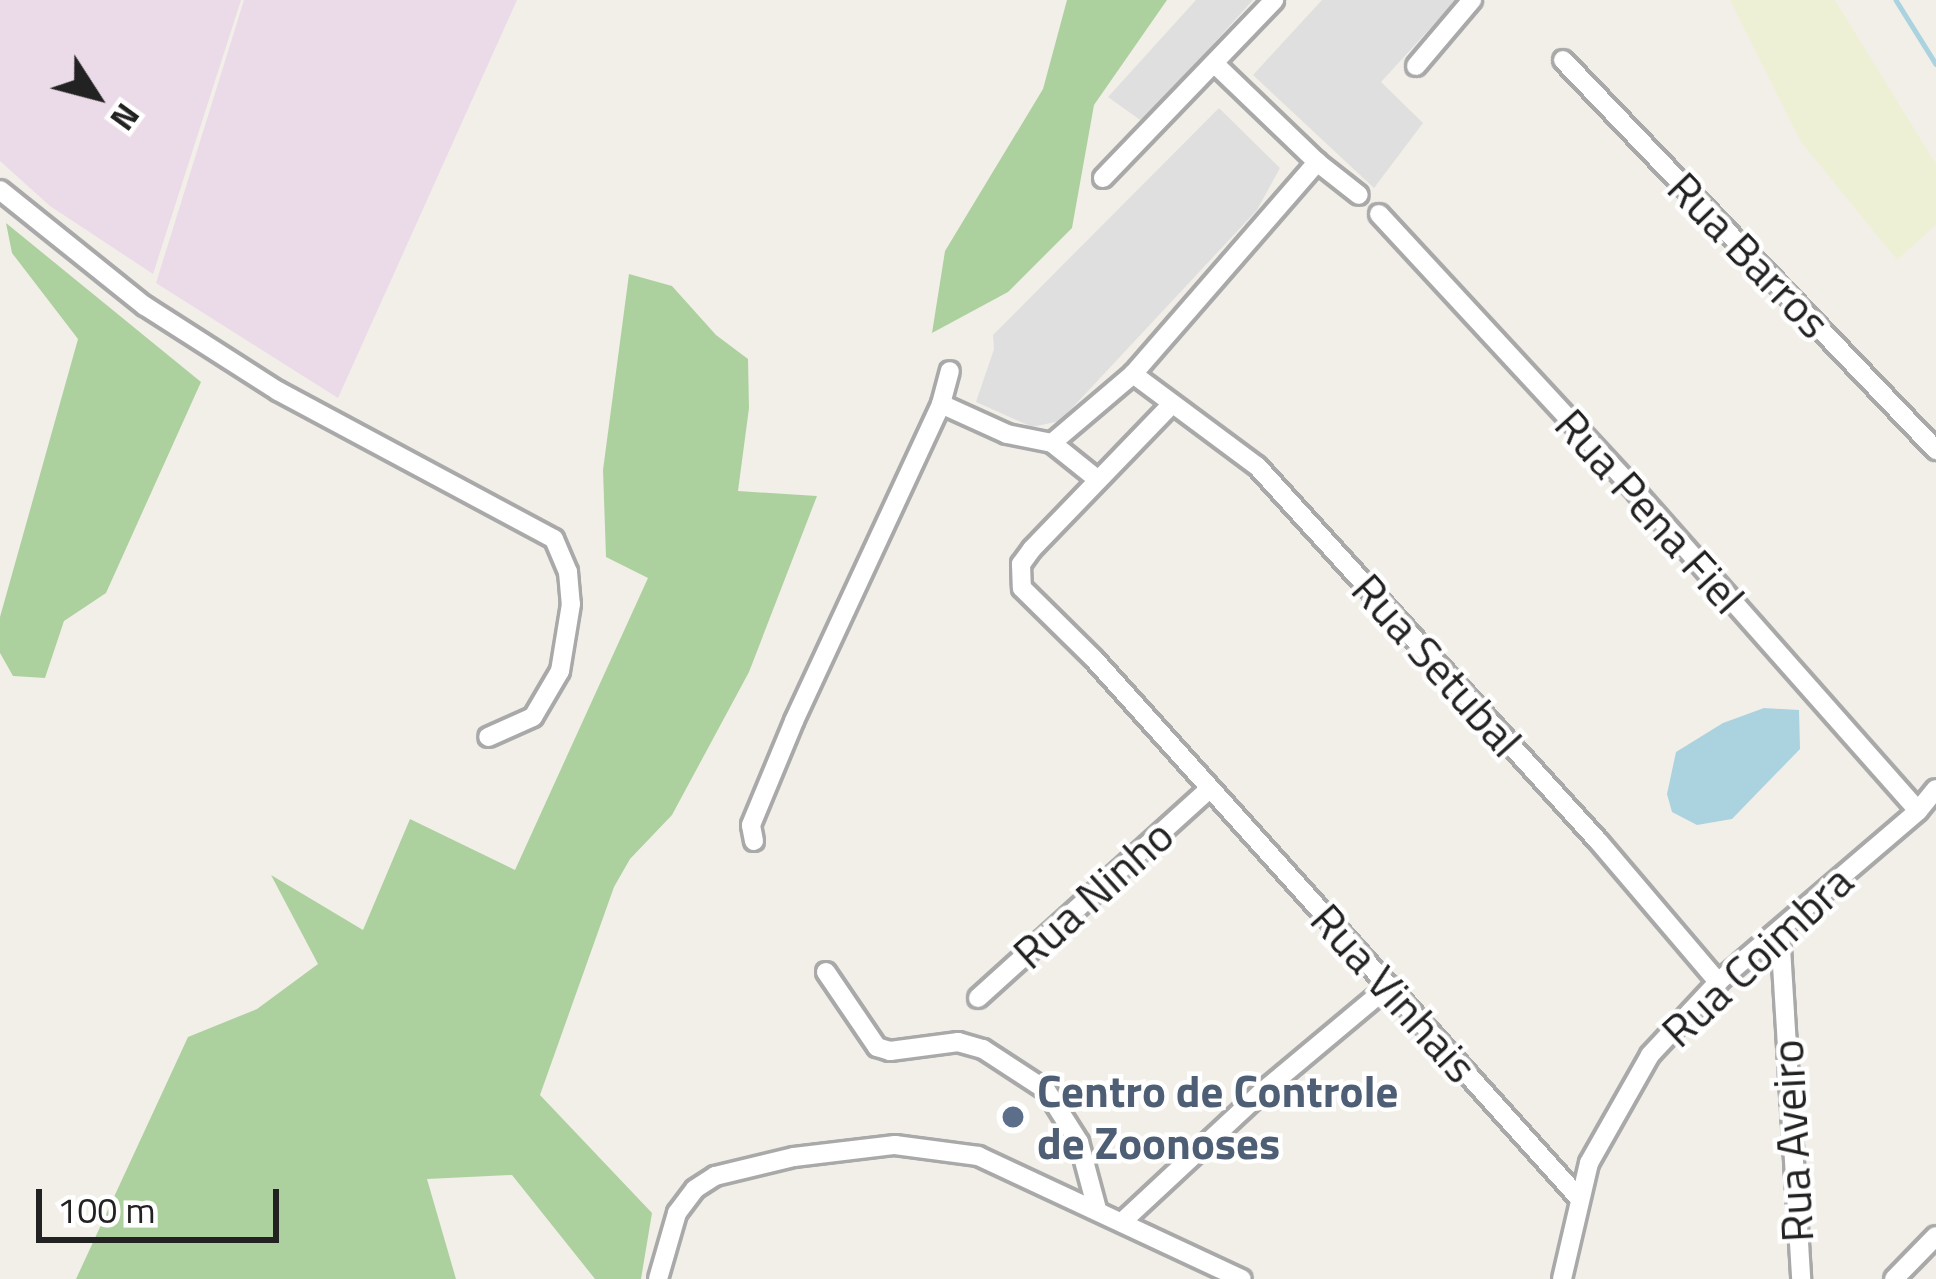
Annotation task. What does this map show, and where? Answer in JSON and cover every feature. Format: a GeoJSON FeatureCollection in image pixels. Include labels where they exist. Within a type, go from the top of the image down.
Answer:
{"type":"FeatureCollection","features":[{"type":"Feature","properties":{"kind":"street"},"geometry":{"type":"LineString","coordinates":[[1103,178],[1274,0]]}},
{"type":"Feature","properties":{"kind":"street"},"geometry":{"type":"LineString","coordinates":[[1416,66],[1472,0]]}},
{"type":"Feature","properties":{"kind":"street","name":"Rua Barros"},"geometry":{"type":"LineString","coordinates":[[1563,60],[1936,450]]}},
{"type":"Feature","properties":{"kind":"street"},"geometry":{"type":"LineString","coordinates":[[1216,65],[1317,162],[1359,195]]}},
{"type":"Feature","properties":{"kind":"street"},"geometry":{"type":"LineString","coordinates":[[1052,443],[1133,374],[1317,162]]}},
{"type":"Feature","properties":{"kind":"street"},"geometry":{"type":"LineString","coordinates":[[0,190],[103,275],[278,391],[554,538],[568,572],[571,604],[560,671],[533,717],[488,736]]}},
{"type":"Feature","properties":{"kind":"street","name":"Rua Pena Fiel"},"geometry":{"type":"LineString","coordinates":[[1379,214],[1637,493],[1918,811]]}},
{"type":"Feature","properties":{"kind":"street"},"geometry":{"type":"LineString","coordinates":[[754,841],[751,825],[794,721],[941,404],[950,371]]}},
{"type":"Feature","properties":{"kind":"street","name":"Rua Setubal"},"geometry":{"type":"LineString","coordinates":[[1133,374],[1170,406],[1212,430],[1257,466],[1599,842],[1718,982]]}},
{"type":"Feature","properties":{"kind":"street"},"geometry":{"type":"LineString","coordinates":[[941,404],[1007,434],[1052,443],[1097,479],[1170,406]]}},
{"type":"Feature","properties":{"kind":"street","name":"Rua Vinhais"},"geometry":{"type":"LineString","coordinates":[[1097,479],[1022,564],[1022,588],[1094,659],[1578,1197]]}},
{"type":"Feature","properties":{"kind":"street","name":"Rua Ninho"},"geometry":{"type":"LineString","coordinates":[[978,998],[1209,789]]}},
{"type":"Feature","properties":{"kind":"street","name":"Rua Coimbra"},"geometry":{"type":"LineString","coordinates":[[1562,1279],[1578,1197],[1608,1125],[1650,1055],[1718,982],[1918,811],[1936,789]]}},
{"type":"Feature","properties":{"kind":"street","name":"Rua Aveiro"},"geometry":{"type":"LineString","coordinates":[[1780,932],[1801,1279]]}},
{"type":"Feature","properties":{"kind":"street"},"geometry":{"type":"LineString","coordinates":[[826,972],[860,1029],[878,1047],[890,1051],[958,1042],[982,1049],[1046,1090],[1079,1142],[1097,1209]]}},
{"type":"Feature","properties":{"kind":"street"},"geometry":{"type":"LineString","coordinates":[[1122,1222],[1262,1093],[1389,986]]}},
{"type":"Feature","properties":{"kind":"street"},"geometry":{"type":"LineString","coordinates":[[658,1279],[665,1243],[695,1189],[747,1165],[895,1144],[978,1156],[1242,1279]]}},
{"type":"Feature","properties":{"kind":"street"},"geometry":{"type":"LineString","coordinates":[[1894,1279],[1936,1236]]}},
{"type":"Feature","properties":{"kind":"shaded area"},"geometry":{"type":"Polygon","coordinates":[[[0,0],[241,0],[153,274],[50,206],[0,161],[0,0]]]}},
{"type":"Feature","properties":{"kind":"shaded area"},"geometry":{"type":"Polygon","coordinates":[[[244,0],[517,0],[338,398],[156,283],[244,0]]]}},
{"type":"Feature","properties":{"kind":"shaded area"},"geometry":{"type":"Polygon","coordinates":[[[1196,0],[1253,0],[1143,122],[1108,97],[1196,0]]]}},
{"type":"Feature","properties":{"kind":"shaded area"},"geometry":{"type":"Polygon","coordinates":[[[1322,0],[1456,0],[1381,82],[1423,123],[1374,188],[1253,75],[1322,0]]]}},
{"type":"Feature","properties":{"kind":"shaded area"},"geometry":{"type":"Polygon","coordinates":[[[1219,108],[1280,168],[1257,210],[1060,421],[1032,427],[976,402],[994,349],[993,335],[1219,108]]]}},
{"type":"Feature","properties":{"kind":"green space"},"geometry":{"type":"Polygon","coordinates":[[[1067,0],[1167,0],[1094,105],[1072,228],[1008,292],[932,333],[945,251],[1043,89],[1067,0]]]}},
{"type":"Feature","properties":{"kind":"green space"},"geometry":{"type":"Polygon","coordinates":[[[1730,0],[1835,0],[1936,164],[1936,225],[1897,260],[1801,142],[1730,0]]]}},
{"type":"Feature","properties":{"kind":"green space"},"geometry":{"type":"Polygon","coordinates":[[[6,223],[201,382],[106,593],[64,621],[45,678],[13,676],[0,653],[0,617],[78,339],[12,253],[6,223]]]}},
{"type":"Feature","properties":{"kind":"green space"},"geometry":{"type":"Polygon","coordinates":[[[629,274],[672,286],[716,335],[748,359],[749,408],[738,491],[817,496],[749,672],[672,815],[630,859],[614,887],[540,1095],[652,1213],[641,1279],[595,1279],[512,1175],[427,1179],[456,1279],[76,1279],[188,1037],[257,1009],[318,964],[271,875],[363,930],[410,819],[515,870],[648,578],[606,557],[603,470],[629,274]]]}},
{"type":"Feature","properties":{"kind":"water"},"geometry":{"type":"Polygon","coordinates":[[[1764,708],[1799,710],[1800,749],[1732,819],[1697,825],[1672,812],[1667,794],[1676,752],[1723,723],[1764,708]]]}},
{"type":"Feature","properties":{"kind":"waterway"},"geometry":{"type":"LineString","coordinates":[[1896,0],[1936,64]]}},
{"type":"Feature","properties":{"kind":"place","name":"Centro de Controle de Zoonoses"},"geometry":{"type":"Point","coordinates":[1013,1117]}}]}
